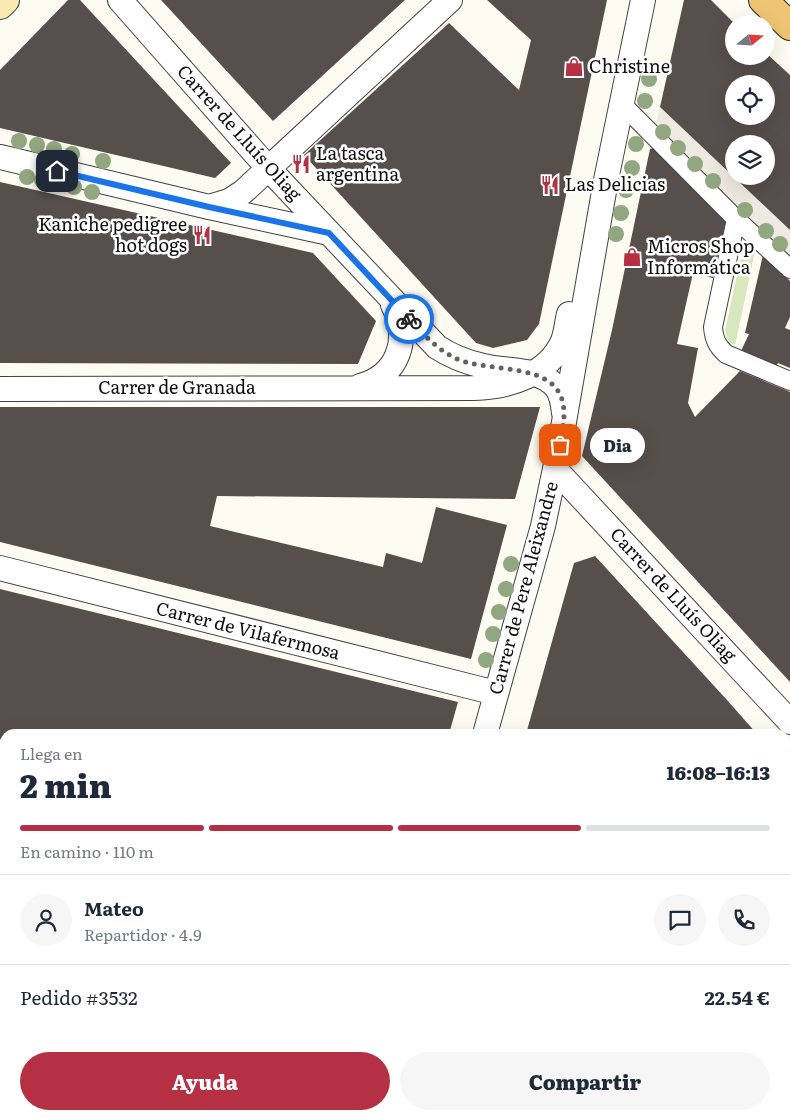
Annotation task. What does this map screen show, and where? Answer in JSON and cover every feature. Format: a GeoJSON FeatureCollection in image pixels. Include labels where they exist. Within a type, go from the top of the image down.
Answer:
{"type":"FeatureCollection","features":[{"type":"Feature","properties":{"kind":"main road"},"geometry":{"type":"LineString","coordinates":[[0,5],[5,0]]}},
{"type":"Feature","properties":{"kind":"main road"},"geometry":{"type":"LineString","coordinates":[[763,0],[790,26]]}},
{"type":"Feature","properties":{"kind":"street","name":"Carrer de Lluís Oliag"},"geometry":{"type":"LineString","coordinates":[[120,0],[268,168],[426,337],[454,358],[486,367],[534,374],[548,379],[562,396],[564,414]]}},
{"type":"Feature","properties":{"kind":"street"},"geometry":{"type":"LineString","coordinates":[[209,207],[228,201],[243,192],[450,0]]}},
{"type":"Feature","properties":{"kind":"street","name":"Carrer de Pere Aleixandre"},"geometry":{"type":"LineString","coordinates":[[486,729],[543,526],[588,293],[606,180],[623,105],[643,0]]}},
{"type":"Feature","properties":{"kind":"street"},"geometry":{"type":"LineString","coordinates":[[623,105],[736,219],[790,269]]}},
{"type":"Feature","properties":{"kind":"street"},"geometry":{"type":"LineString","coordinates":[[0,157],[209,207],[329,233]]}},
{"type":"Feature","properties":{"kind":"street","name":"Carrer de Granada"},"geometry":{"type":"LineString","coordinates":[[0,389],[484,388],[500,386],[534,374],[554,354],[563,340],[576,284],[606,180]]}},
{"type":"Feature","properties":{"kind":"street"},"geometry":{"type":"LineString","coordinates":[[736,219],[713,327],[714,337],[718,346],[726,354],[790,380]]}},
{"type":"Feature","properties":{"kind":"street","name":"Carrer de Granada"},"geometry":{"type":"LineString","coordinates":[[353,388],[373,382],[384,375],[394,362],[400,347],[402,330],[399,317],[388,296]]}},
{"type":"Feature","properties":{"kind":"street","name":"Carrer de Lluís Oliag"},"geometry":{"type":"LineString","coordinates":[[555,469],[790,722]]}},
{"type":"Feature","properties":{"kind":"street","name":"Carrer de Vilafermosa"},"geometry":{"type":"LineString","coordinates":[[0,568],[496,693]]}},
{"type":"Feature","properties":{"kind":"green space"},"geometry":{"type":"Polygon","coordinates":[[[755,251],[735,345],[728,341],[725,331],[740,261],[746,252],[755,251]]]}},
{"type":"Feature","properties":{"kind":"shaded area"},"geometry":{"type":"Polygon","coordinates":[[[660,107],[725,168],[725,185],[742,185],[790,230],[790,281],[650,149],[660,107]]]}},
{"type":"Feature","properties":{"kind":"building"},"geometry":{"type":"Polygon","coordinates":[[[68,0],[80,0],[231,163],[215,178],[0,128],[0,70],[68,0]]]}},
{"type":"Feature","properties":{"kind":"building"},"geometry":{"type":"Polygon","coordinates":[[[161,0],[405,0],[273,121],[161,0]]]}},
{"type":"Feature","properties":{"kind":"building"},"geometry":{"type":"Polygon","coordinates":[[[487,0],[607,0],[539,324],[527,340],[493,348],[476,343],[304,155],[449,23],[519,90],[531,40],[487,0]]]}},
{"type":"Feature","properties":{"kind":"building"},"geometry":{"type":"Polygon","coordinates":[[[684,0],[711,0],[726,15],[725,65],[775,65],[775,61],[790,75],[790,230],[742,185],[775,185],[775,135],[725,135],[725,168],[660,107],[684,0]]]}},
{"type":"Feature","properties":{"kind":"building"},"geometry":{"type":"Polygon","coordinates":[[[654,148],[726,220],[713,278],[693,273],[677,344],[698,348],[688,403],[695,417],[740,371],[790,392],[790,682],[582,456],[612,330],[650,149],[654,148]]]}},
{"type":"Feature","properties":{"kind":"building"},"geometry":{"type":"Polygon","coordinates":[[[0,182],[313,253],[376,321],[358,364],[0,363],[0,182]]]}},
{"type":"Feature","properties":{"kind":"building"},"geometry":{"type":"Polygon","coordinates":[[[763,255],[790,281],[790,317],[785,328],[790,330],[790,368],[778,363],[776,366],[741,351],[749,334],[745,333],[763,255]]]}},
{"type":"Feature","properties":{"kind":"building"},"geometry":{"type":"Polygon","coordinates":[[[0,407],[540,407],[515,499],[217,496],[210,526],[383,567],[386,553],[422,563],[436,507],[507,525],[471,659],[0,542],[0,407]]]}},
{"type":"Feature","properties":{"kind":"building"},"geometry":{"type":"Polygon","coordinates":[[[595,556],[753,729],[527,729],[574,563],[595,556]]]}},
{"type":"Feature","properties":{"kind":"building"},"geometry":{"type":"Polygon","coordinates":[[[0,589],[458,702],[450,729],[0,729],[0,589]]]}},
{"type":"Feature","properties":{"kind":"way so far"},"geometry":{"type":"LineString","coordinates":[[409,319],[437,347],[454,358],[486,367],[534,374],[548,379],[562,396],[564,414],[560,445]]}},
{"type":"Feature","properties":{"kind":"place","name":"Christine"},"geometry":{"type":"Point","coordinates":[574,67]}},
{"type":"Feature","properties":{"kind":"place","name":"La tasca argentina"},"geometry":{"type":"Point","coordinates":[301,164]}},
{"type":"Feature","properties":{"kind":"place","name":"Las Delicias"},"geometry":{"type":"Point","coordinates":[550,185]}},
{"type":"Feature","properties":{"kind":"place","name":"Kaniche pedigree hot dogs"},"geometry":{"type":"Point","coordinates":[202,235]}},
{"type":"Feature","properties":{"kind":"place","name":"Micros Shop Informática"},"geometry":{"type":"Point","coordinates":[632,257]}},
{"type":"Feature","properties":{"kind":"place","name":"Dia"},"geometry":{"type":"Point","coordinates":[560,445]}},
{"type":"Feature","properties":{"kind":"route"},"geometry":{"type":"LineString","coordinates":[[57,171],[329,233],[409,319]]}}]}
